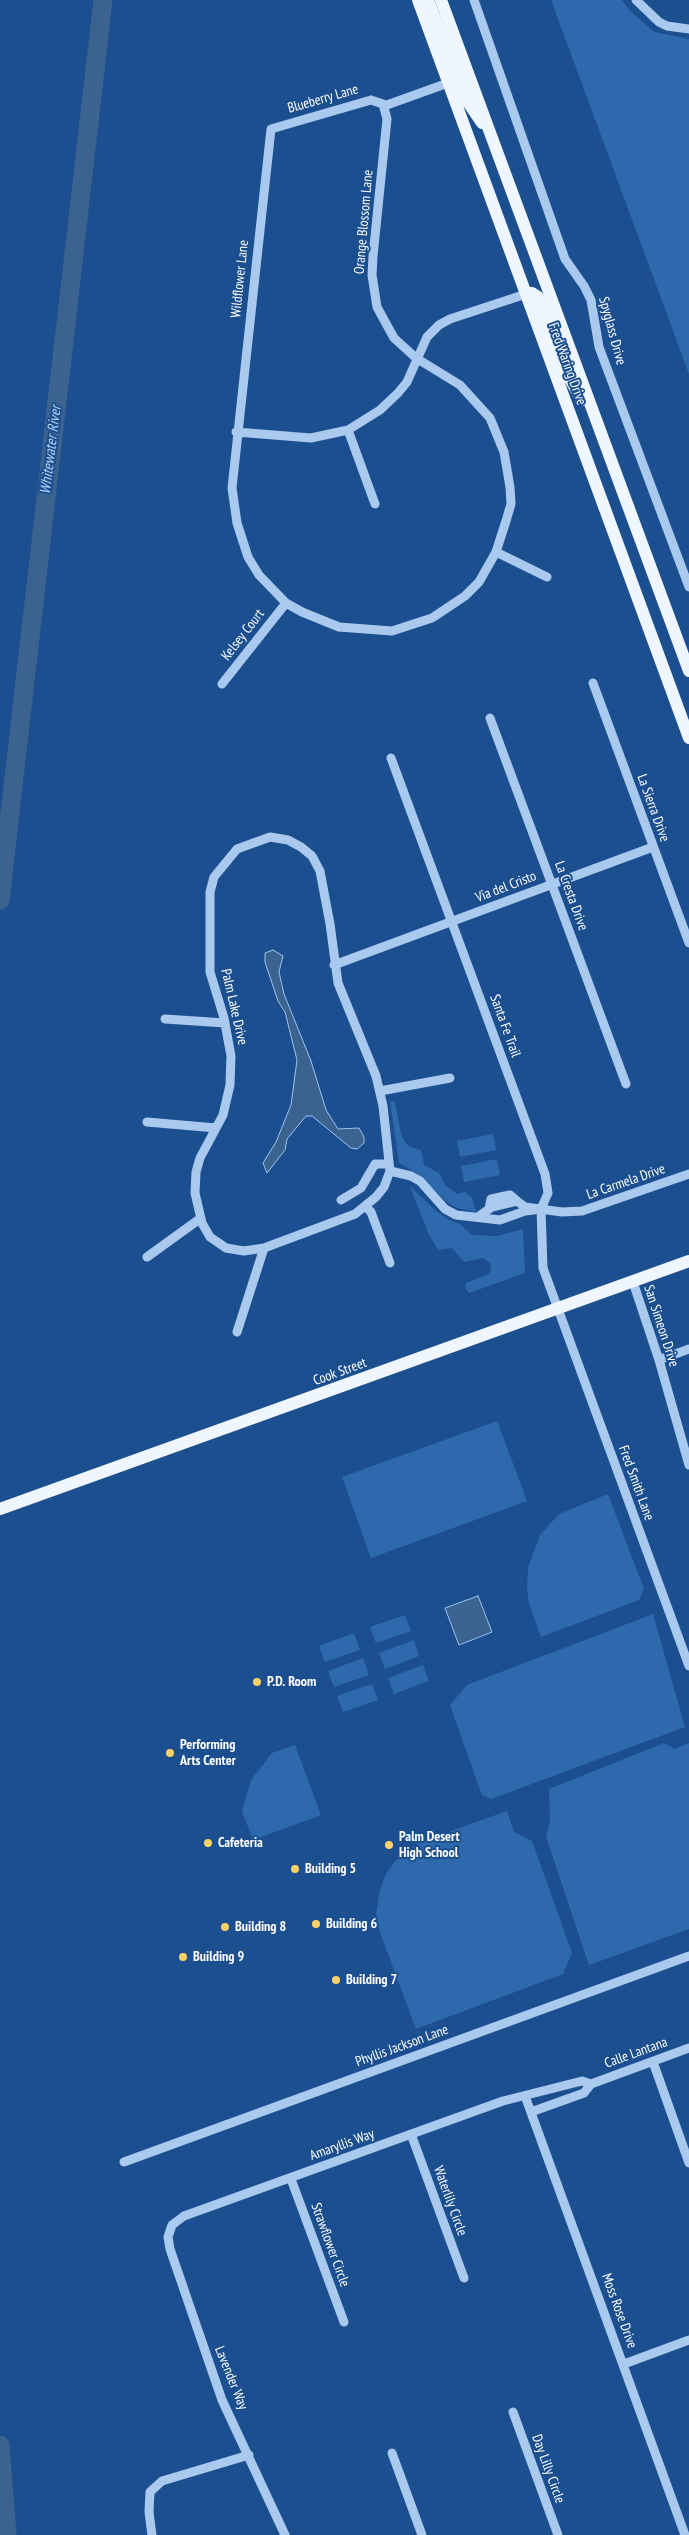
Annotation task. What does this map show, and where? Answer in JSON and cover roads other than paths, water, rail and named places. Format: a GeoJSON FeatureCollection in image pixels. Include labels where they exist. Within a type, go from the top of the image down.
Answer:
{"type":"FeatureCollection","features":[{"type":"Feature","properties":{"kind":"main road","name":"Fred Waring Drive"},"geometry":{"type":"LineString","coordinates":[[418,0],[689,738]]}},
{"type":"Feature","properties":{"kind":"main road"},"geometry":{"type":"LineString","coordinates":[[428,0],[465,98],[491,135]]}},
{"type":"Feature","properties":{"kind":"main road","name":"Fred Waring Drive"},"geometry":{"type":"LineString","coordinates":[[441,0],[689,671]]}},
{"type":"Feature","properties":{"kind":"main road"},"geometry":{"type":"LineString","coordinates":[[526,294],[532,293],[538,297],[567,374],[598,426]]}},
{"type":"Feature","properties":{"kind":"main road","name":"Cook Street"},"geometry":{"type":"LineString","coordinates":[[0,1509],[689,1261]]}},
{"type":"Feature","properties":{"kind":"street","name":"Spyglass Drive"},"geometry":{"type":"LineString","coordinates":[[474,0],[565,259],[584,286],[591,300],[599,347],[689,587]]}},
{"type":"Feature","properties":{"kind":"street"},"geometry":{"type":"LineString","coordinates":[[636,0],[659,22],[666,26],[689,29]]}},
{"type":"Feature","properties":{"kind":"street"},"geometry":{"type":"LineString","coordinates":[[384,105],[448,83]]}},
{"type":"Feature","properties":{"kind":"street","name":"Blueberry Lane"},"geometry":{"type":"LineString","coordinates":[[271,129],[371,100],[384,105]]}},
{"type":"Feature","properties":{"kind":"street","name":"Orange Blossom Lane"},"geometry":{"type":"LineString","coordinates":[[384,105],[387,119],[373,256],[374,295],[384,322],[394,338],[416,358],[460,385],[490,418],[498,434],[506,459],[510,504],[496,552]]}},
{"type":"Feature","properties":{"kind":"street","name":"Wildflower Lane"},"geometry":{"type":"LineString","coordinates":[[271,129],[236,432],[232,488],[241,540],[259,575],[286,603],[319,620],[339,627],[392,631],[432,618],[465,596],[479,582],[496,552]]}},
{"type":"Feature","properties":{"kind":"street"},"geometry":{"type":"LineString","coordinates":[[236,432],[311,438],[348,430],[380,410],[407,382],[416,358],[428,337],[439,325],[450,319],[526,294]]}},
{"type":"Feature","properties":{"kind":"street"},"geometry":{"type":"LineString","coordinates":[[348,430],[376,504]]}},
{"type":"Feature","properties":{"kind":"street"},"geometry":{"type":"LineString","coordinates":[[496,552],[547,578]]}},
{"type":"Feature","properties":{"kind":"street","name":"Kelsey Court"},"geometry":{"type":"LineString","coordinates":[[222,684],[286,603]]}},
{"type":"Feature","properties":{"kind":"street","name":"La Sierra Drive"},"geometry":{"type":"LineString","coordinates":[[593,683],[653,847],[686,927],[689,943]]}},
{"type":"Feature","properties":{"kind":"street","name":"La Cresta Drive"},"geometry":{"type":"LineString","coordinates":[[490,718],[626,1084]]}},
{"type":"Feature","properties":{"kind":"street","name":"Santa Fe Trail"},"geometry":{"type":"LineString","coordinates":[[391,758],[545,1174],[548,1193],[541,1209],[543,1268],[557,1309]]}},
{"type":"Feature","properties":{"kind":"street","name":"Palm Lake Drive"},"geometry":{"type":"LineString","coordinates":[[270,837],[288,840],[312,856],[320,871],[326,893],[334,965],[338,983],[360,1032],[380,1091],[390,1167],[384,1187],[366,1206],[355,1214],[264,1248],[244,1251],[226,1248],[210,1237],[200,1218],[195,1193],[196,1172],[200,1158],[223,1115],[230,1084],[231,1056],[225,1023],[210,972],[210,892],[214,876],[237,849],[270,837]]}},
{"type":"Feature","properties":{"kind":"street","name":"Via del Cristo"},"geometry":{"type":"LineString","coordinates":[[334,965],[653,847]]}},
{"type":"Feature","properties":{"kind":"street"},"geometry":{"type":"LineString","coordinates":[[165,1018],[225,1023]]}},
{"type":"Feature","properties":{"kind":"street"},"geometry":{"type":"LineString","coordinates":[[380,1091],[450,1078]]}},
{"type":"Feature","properties":{"kind":"street"},"geometry":{"type":"LineString","coordinates":[[148,1122],[216,1128]]}},
{"type":"Feature","properties":{"kind":"street"},"geometry":{"type":"LineString","coordinates":[[341,1200],[351,1196],[364,1185],[375,1164],[390,1167]]}},
{"type":"Feature","properties":{"kind":"street","name":"La Carmela Drive"},"geometry":{"type":"LineString","coordinates":[[390,1167],[420,1181],[445,1209],[456,1216],[500,1220],[525,1210],[541,1209]]}},
{"type":"Feature","properties":{"kind":"street","name":"La Carmela Drive"},"geometry":{"type":"LineString","coordinates":[[478,1217],[489,1210],[517,1201],[526,1207],[582,1211],[689,1174]]}},
{"type":"Feature","properties":{"kind":"street"},"geometry":{"type":"LineString","coordinates":[[366,1206],[371,1212],[390,1263]]}},
{"type":"Feature","properties":{"kind":"street"},"geometry":{"type":"LineString","coordinates":[[146,1257],[200,1218]]}},
{"type":"Feature","properties":{"kind":"street"},"geometry":{"type":"LineString","coordinates":[[237,1332],[264,1248]]}},
{"type":"Feature","properties":{"kind":"street","name":"San Simeon Drive"},"geometry":{"type":"LineString","coordinates":[[633,1282],[659,1360],[689,1465]]}},
{"type":"Feature","properties":{"kind":"street","name":"Fred Smith Lane"},"geometry":{"type":"LineString","coordinates":[[557,1309],[689,1666]]}},
{"type":"Feature","properties":{"kind":"street"},"geometry":{"type":"LineString","coordinates":[[659,1360],[689,1349]]}},
{"type":"Feature","properties":{"kind":"street","name":"Phyllis Jackson Lane"},"geometry":{"type":"LineString","coordinates":[[124,2162],[689,1956]]}},
{"type":"Feature","properties":{"kind":"street","name":"Calle Lantana"},"geometry":{"type":"LineString","coordinates":[[531,2112],[584,2093],[591,2084],[689,2048]]}},
{"type":"Feature","properties":{"kind":"street"},"geometry":{"type":"LineString","coordinates":[[653,2062],[689,2162]]}},
{"type":"Feature","properties":{"kind":"street","name":"Calle Lantana"},"geometry":{"type":"LineString","coordinates":[[525,2096],[582,2081],[591,2084]]}},
{"type":"Feature","properties":{"kind":"street","name":"Moss Rose Drive"},"geometry":{"type":"LineString","coordinates":[[525,2096],[685,2535]]}},
{"type":"Feature","properties":{"kind":"street","name":"Amaryllis Way"},"geometry":{"type":"LineString","coordinates":[[172,2225],[184,2216],[503,2101],[525,2096]]}},
{"type":"Feature","properties":{"kind":"street","name":"Waterlily Circle"},"geometry":{"type":"LineString","coordinates":[[411,2134],[464,2278]]}},
{"type":"Feature","properties":{"kind":"street","name":"Strawflower Circle"},"geometry":{"type":"LineString","coordinates":[[291,2179],[344,2322]]}},
{"type":"Feature","properties":{"kind":"street","name":"Lavender Way"},"geometry":{"type":"LineString","coordinates":[[172,2225],[168,2237],[170,2249],[222,2400],[250,2455],[285,2535]]}},
{"type":"Feature","properties":{"kind":"street"},"geometry":{"type":"LineString","coordinates":[[624,2364],[689,2340]]}},
{"type":"Feature","properties":{"kind":"street","name":"Day Lilly Circle"},"geometry":{"type":"LineString","coordinates":[[513,2412],[558,2535]]}},
{"type":"Feature","properties":{"kind":"street"},"geometry":{"type":"LineString","coordinates":[[392,2453],[422,2535]]}},
{"type":"Feature","properties":{"kind":"street"},"geometry":{"type":"LineString","coordinates":[[152,2535],[150,2492],[162,2481],[250,2455]]}},
{"type":"Feature","properties":{"kind":"waterway","name":"Whitewater River"},"geometry":{"type":"LineString","coordinates":[[0,900],[103,0]]}},
{"type":"Feature","properties":{"kind":"waterway","name":"Whitewater River"},"geometry":{"type":"LineString","coordinates":[[0,2445],[7,2535]]}},
{"type":"Feature","properties":{"kind":"place","name":"P.D. Room"},"geometry":{"type":"Point","coordinates":[257,1682]}},
{"type":"Feature","properties":{"kind":"place","name":"Performing Arts Center"},"geometry":{"type":"Point","coordinates":[170,1753]}},
{"type":"Feature","properties":{"kind":"place","name":"Cafeteria"},"geometry":{"type":"Point","coordinates":[208,1843]}},
{"type":"Feature","properties":{"kind":"place","name":"Palm Desert High School"},"geometry":{"type":"Point","coordinates":[389,1845]}},
{"type":"Feature","properties":{"kind":"place","name":"Building 5"},"geometry":{"type":"Point","coordinates":[295,1869]}},
{"type":"Feature","properties":{"kind":"place","name":"Building 6"},"geometry":{"type":"Point","coordinates":[316,1924]}},
{"type":"Feature","properties":{"kind":"place","name":"Building 8"},"geometry":{"type":"Point","coordinates":[225,1927]}},
{"type":"Feature","properties":{"kind":"place","name":"Building 9"},"geometry":{"type":"Point","coordinates":[183,1957]}},
{"type":"Feature","properties":{"kind":"place","name":"Building 7"},"geometry":{"type":"Point","coordinates":[336,1980]}}]}
